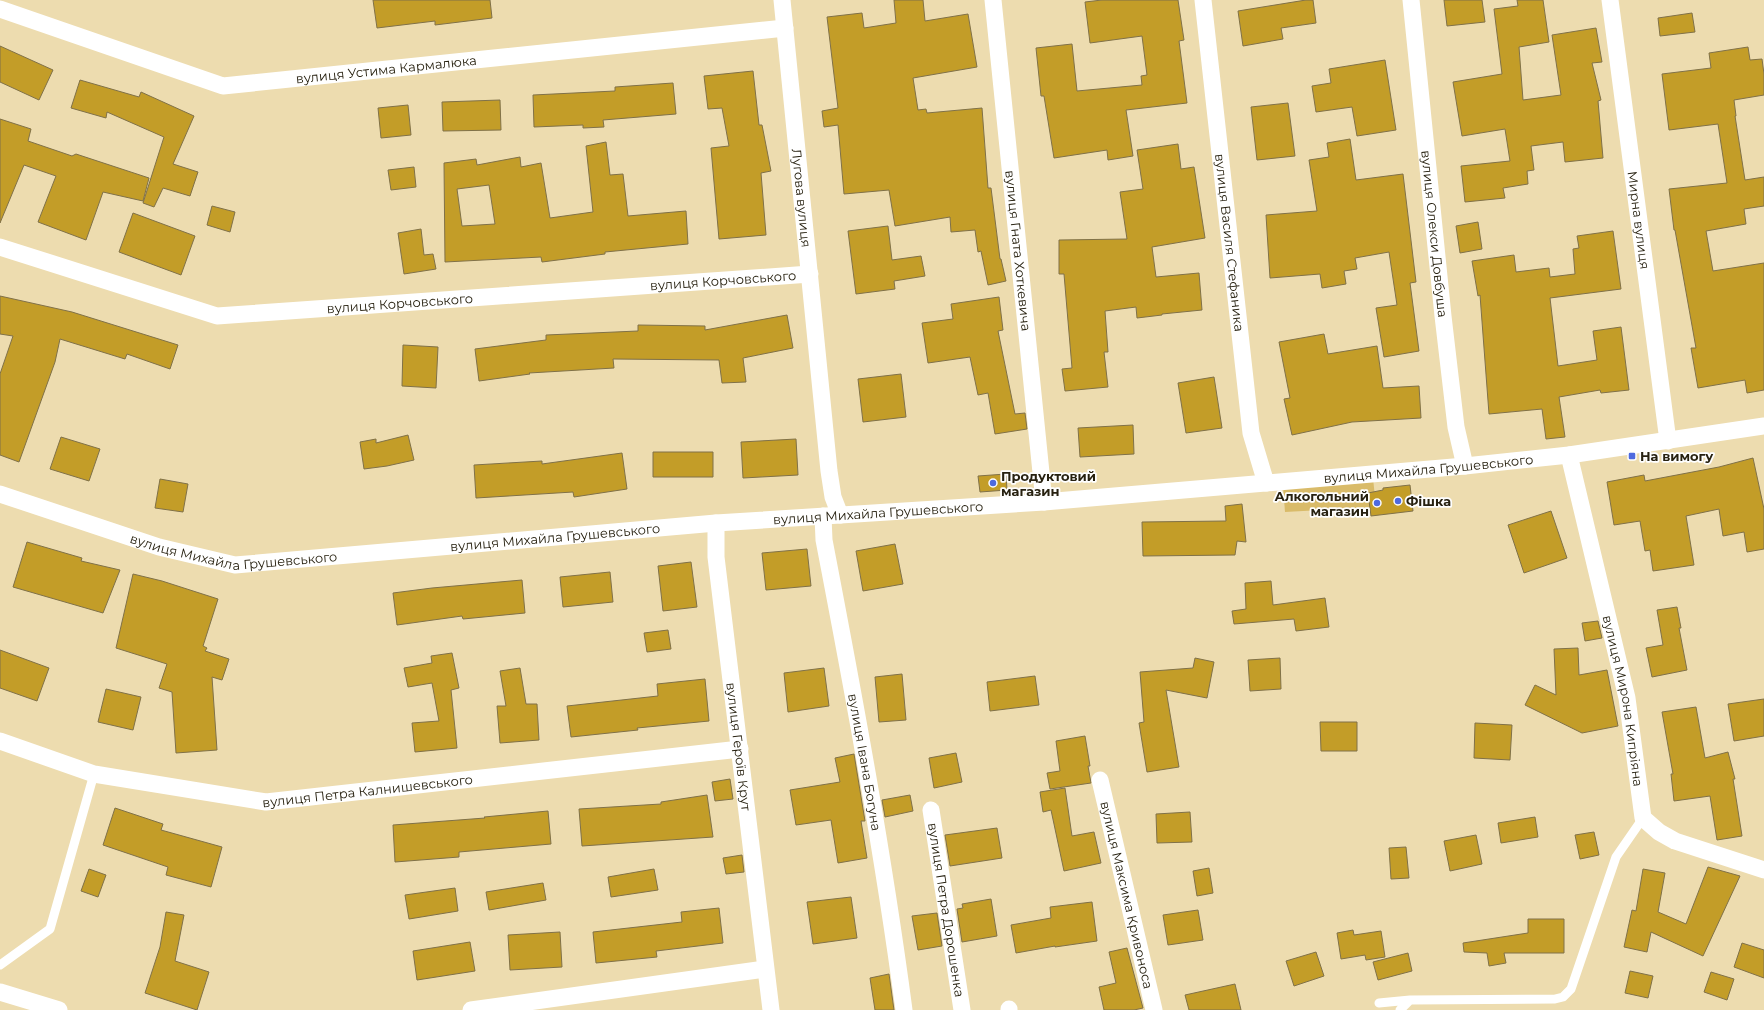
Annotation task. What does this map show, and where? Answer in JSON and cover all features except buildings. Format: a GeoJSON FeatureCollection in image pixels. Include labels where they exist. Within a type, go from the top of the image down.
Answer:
{"type":"FeatureCollection","features":[{"type":"Feature","properties":{"kind":"street","name":"Лугова вулиця"},"geometry":{"type":"LineString","coordinates":[[782,0],[829,471],[833,497],[840,515]]}},
{"type":"Feature","properties":{"kind":"street","name":"вулиця Гната Хоткевича"},"geometry":{"type":"LineString","coordinates":[[993,0],[1044,502]]}},
{"type":"Feature","properties":{"kind":"street","name":"вулиця Василя Стефаника"},"geometry":{"type":"LineString","coordinates":[[1203,0],[1251,433],[1266,483]]}},
{"type":"Feature","properties":{"kind":"street","name":"вулиця Олекси Довбуша"},"geometry":{"type":"LineString","coordinates":[[1411,0],[1456,427],[1465,466]]}},
{"type":"Feature","properties":{"kind":"street","name":"Мирна вулиця"},"geometry":{"type":"LineString","coordinates":[[1610,0],[1668,441]]}},
{"type":"Feature","properties":{"kind":"street","name":"вулиця Устима Кармалюка"},"geometry":{"type":"LineString","coordinates":[[0,9],[223,86],[785,28]]}},
{"type":"Feature","properties":{"kind":"street","name":"вулиця Корчовського"},"geometry":{"type":"LineString","coordinates":[[0,247],[216,316],[810,274]]}},
{"type":"Feature","properties":{"kind":"street","name":"вулиця Михайла Грушевського"},"geometry":{"type":"LineString","coordinates":[[0,494],[159,547],[235,565],[716,523],[1044,502],[1465,466],[1569,455],[1764,426]]}},
{"type":"Feature","properties":{"kind":"street","name":"вулиця Мирона Кипріяна"},"geometry":{"type":"LineString","coordinates":[[1569,455],[1627,698],[1643,818]]}},
{"type":"Feature","properties":{"kind":"street","name":"вулиця Івана Богуна"},"geometry":{"type":"LineString","coordinates":[[823,516],[824,540],[854,699],[893,923],[904,1010]]}},
{"type":"Feature","properties":{"kind":"street","name":"вулиця Героїв Крут"},"geometry":{"type":"LineString","coordinates":[[716,523],[716,557],[771,1010]]}},
{"type":"Feature","properties":{"kind":"street","name":"вулиця Петра Калнишевського"},"geometry":{"type":"LineString","coordinates":[[0,741],[94,774],[266,802],[740,749]]}},
{"type":"Feature","properties":{"kind":"street","name":"вулиця Максима Кривоноса"},"geometry":{"type":"LineString","coordinates":[[1100,780],[1154,1010]]}},
{"type":"Feature","properties":{"kind":"street","name":"вулиця Петра Дорошенка"},"geometry":{"type":"LineString","coordinates":[[931,810],[962,1010]]}},
{"type":"Feature","properties":{"kind":"street"},"geometry":{"type":"LineString","coordinates":[[1643,818],[1659,832],[1675,841],[1764,870]]}},
{"type":"Feature","properties":{"kind":"street"},"geometry":{"type":"LineString","coordinates":[[471,1010],[765,969]]}},
{"type":"Feature","properties":{"kind":"street"},"geometry":{"type":"LineString","coordinates":[[0,992],[59,1010]]}},
{"type":"Feature","properties":{"kind":"lane"},"geometry":{"type":"LineString","coordinates":[[0,965],[50,929],[94,774]]}},
{"type":"Feature","properties":{"kind":"lane"},"geometry":{"type":"LineString","coordinates":[[1379,1003],[1410,1000],[1555,1000],[1563,997],[1571,989],[1616,857],[1643,818]]}},
{"type":"Feature","properties":{"kind":"lane"},"geometry":{"type":"LineString","coordinates":[[1400,1010],[1410,1000]]}},
{"type":"Feature","properties":{"kind":"shaded area"},"geometry":{"type":"Polygon","coordinates":[[[1373,478],[1376,507],[1285,512],[1283,486],[1373,478]]]}},
{"type":"Feature","properties":{"kind":"place","name":"На вимогу"},"geometry":{"type":"Point","coordinates":[1632,456]}},
{"type":"Feature","properties":{"kind":"place","name":"Продуктовий магазин"},"geometry":{"type":"Point","coordinates":[993,483]}},
{"type":"Feature","properties":{"kind":"place","name":"Фішка"},"geometry":{"type":"Point","coordinates":[1398,501]}},
{"type":"Feature","properties":{"kind":"place","name":"Алкогольний магазин"},"geometry":{"type":"Point","coordinates":[1377,503]}}]}
